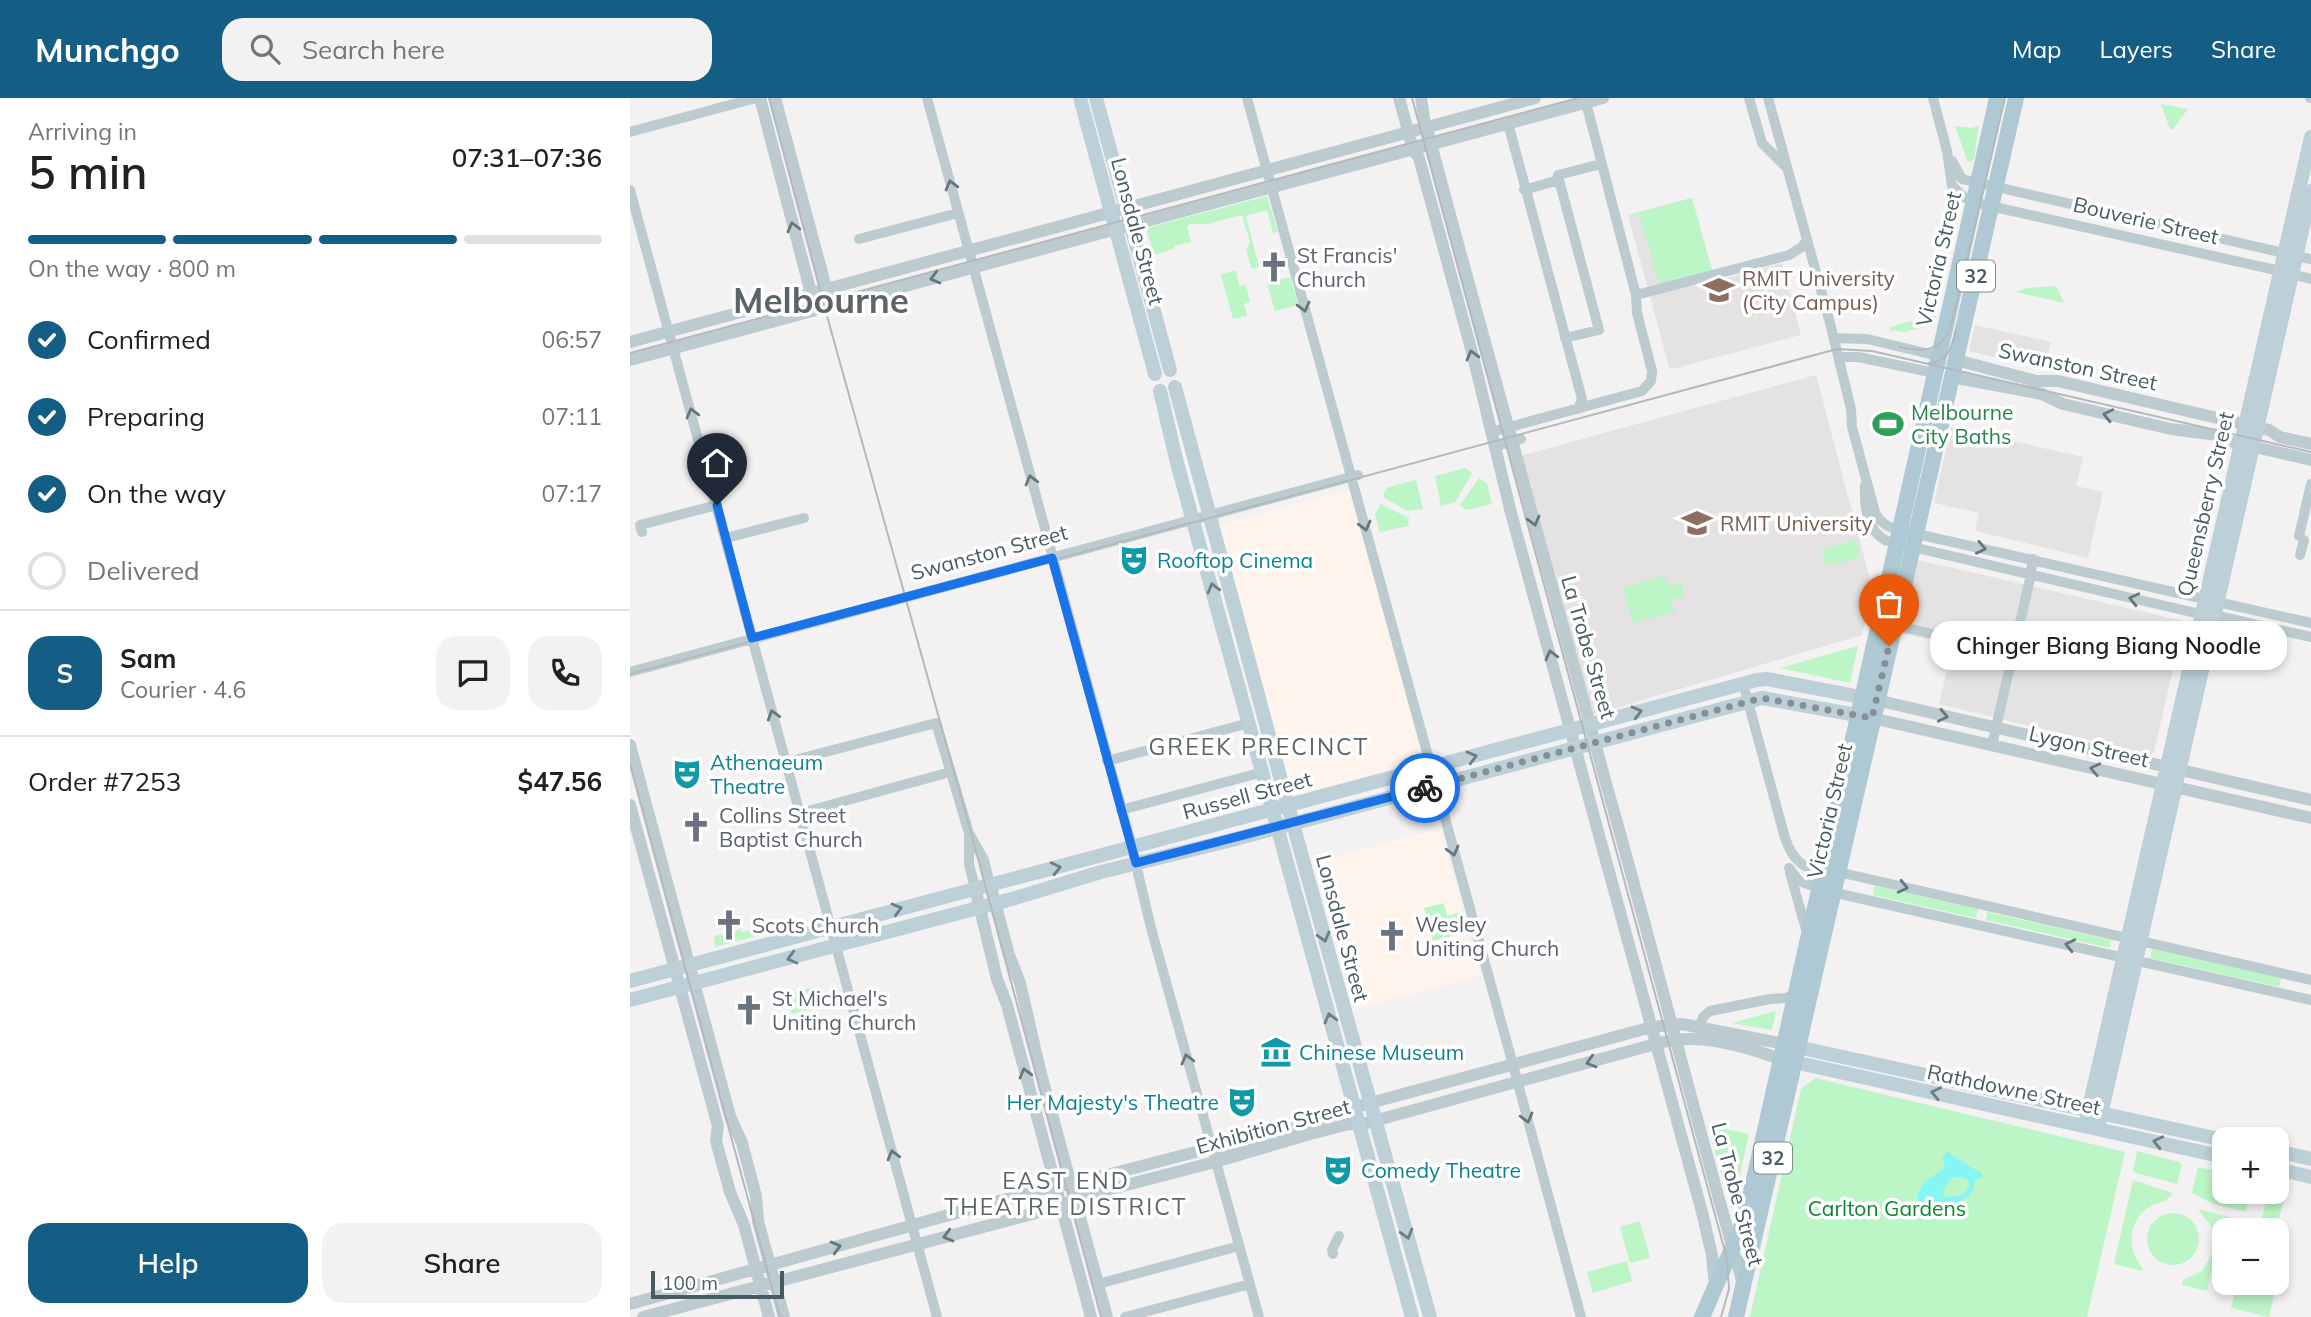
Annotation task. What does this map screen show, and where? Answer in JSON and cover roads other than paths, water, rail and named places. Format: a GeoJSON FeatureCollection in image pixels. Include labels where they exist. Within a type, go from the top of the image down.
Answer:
{"type":"FeatureCollection","features":[{"type":"Feature","properties":{"kind":"main road","name":"Victoria Street"},"geometry":{"type":"LineString","coordinates":[[1744,1287],[1789,1053],[1905,538],[1938,356],[1997,98]]}},
{"type":"Feature","properties":{"kind":"main road","name":"Victoria Street"},"geometry":{"type":"LineString","coordinates":[[1869,699],[1894,625],[1905,538],[1956,360],[2016,98]]}},
{"type":"Feature","properties":{"kind":"main road","name":"Lonsdale Street"},"geometry":{"type":"LineString","coordinates":[[1089,101],[1162,372]]}},
{"type":"Feature","properties":{"kind":"main road","name":"Queensberry Street"},"geometry":{"type":"LineString","coordinates":[[2091,1127],[2300,212],[2311,137]]}},
{"type":"Feature","properties":{"kind":"main road","name":"Queensberry Street"},"geometry":{"type":"LineString","coordinates":[[2300,212],[2311,191]]}},
{"type":"Feature","properties":{"kind":"main road","name":"Swanston Street"},"geometry":{"type":"LineString","coordinates":[[1938,356],[1956,360]]}},
{"type":"Feature","properties":{"kind":"main road","name":"Swanston Street"},"geometry":{"type":"LineString","coordinates":[[1935,373],[1951,377]]}},
{"type":"Feature","properties":{"kind":"main road","name":"Lonsdale Street"},"geometry":{"type":"LineString","coordinates":[[1175,387],[1238,626],[1430,1317]]}},
{"type":"Feature","properties":{"kind":"main road","name":"Lonsdale Street"},"geometry":{"type":"LineString","coordinates":[[1160,391],[1412,1317]]}},
{"type":"Feature","properties":{"kind":"main road"},"geometry":{"type":"LineString","coordinates":[[1205,559],[1220,555]]}},
{"type":"Feature","properties":{"kind":"main road"},"geometry":{"type":"LineString","coordinates":[[1224,630],[1238,626]]}},
{"type":"Feature","properties":{"kind":"main road"},"geometry":{"type":"LineString","coordinates":[[1234,667],[1249,664]]}},
{"type":"Feature","properties":{"kind":"main road","name":"Russell Street"},"geometry":{"type":"LineString","coordinates":[[1134,856],[1177,836],[1743,683],[1767,679],[1869,699]]}},
{"type":"Feature","properties":{"kind":"main road","name":"Russell Street"},"geometry":{"type":"LineString","coordinates":[[637,979],[990,884],[1099,865],[1134,856],[1182,852],[1748,702],[1770,698],[1865,716]]}},
{"type":"Feature","properties":{"kind":"main road"},"geometry":{"type":"LineString","coordinates":[[1663,705],[1668,723]]}},
{"type":"Feature","properties":{"kind":"main road"},"geometry":{"type":"LineString","coordinates":[[1338,792],[1343,810]]}},
{"type":"Feature","properties":{"kind":"main road"},"geometry":{"type":"LineString","coordinates":[[1177,836],[1182,852]]}},
{"type":"Feature","properties":{"kind":"main road"},"geometry":{"type":"LineString","coordinates":[[1282,845],[1298,841]]}},
{"type":"Feature","properties":{"kind":"main road","name":"Russell Street"},"geometry":{"type":"LineString","coordinates":[[630,1000],[995,903],[1099,865]]}},
{"type":"Feature","properties":{"kind":"main road","name":"Victoria Street"},"geometry":{"type":"LineString","coordinates":[[1732,1247],[1750,1197],[1789,1053],[1795,994],[1808,938],[1826,890]]}},
{"type":"Feature","properties":{"kind":"main road"},"geometry":{"type":"LineString","coordinates":[[1300,910],[1315,905]]}},
{"type":"Feature","properties":{"kind":"main road"},"geometry":{"type":"LineString","coordinates":[[1317,973],[1333,969]]}},
{"type":"Feature","properties":{"kind":"main road"},"geometry":{"type":"LineString","coordinates":[[637,979],[648,995]]}},
{"type":"Feature","properties":{"kind":"main road","name":"Rathdowne Street"},"geometry":{"type":"LineString","coordinates":[[1789,1053],[1874,1063],[2212,1137]]}},
{"type":"Feature","properties":{"kind":"main road","name":"Rathdowne Street"},"geometry":{"type":"LineString","coordinates":[[1789,1053],[1871,1079],[2212,1154]]}},
{"type":"Feature","properties":{"kind":"main road"},"geometry":{"type":"LineString","coordinates":[[1871,1079],[1874,1063]]}},
{"type":"Feature","properties":{"kind":"main road"},"geometry":{"type":"LineString","coordinates":[[2289,1154],[2311,1159]]}},
{"type":"Feature","properties":{"kind":"main road"},"geometry":{"type":"LineString","coordinates":[[2289,1172],[2311,1177]]}},
{"type":"Feature","properties":{"kind":"main road"},"geometry":{"type":"LineString","coordinates":[[1383,1211],[1399,1206]]}},
{"type":"Feature","properties":{"kind":"main road","name":"32"},"geometry":{"type":"LineString","coordinates":[[1702,1317],[1732,1247]]}},
{"type":"Feature","properties":{"kind":"main road"},"geometry":{"type":"LineString","coordinates":[[1404,1285],[1419,1280]]}},
{"type":"Feature","properties":{"kind":"main road","name":"32"},"geometry":{"type":"LineString","coordinates":[[1736,1317],[1744,1287]]}},
{"type":"Feature","properties":{"kind":"street"},"geometry":{"type":"LineString","coordinates":[[630,132],[758,98],[815,310]]}},
{"type":"Feature","properties":{"kind":"street"},"geometry":{"type":"LineString","coordinates":[[775,98],[831,306]]}},
{"type":"Feature","properties":{"kind":"street"},"geometry":{"type":"LineString","coordinates":[[927,98],[1259,1317]]}},
{"type":"Feature","properties":{"kind":"street"},"geometry":{"type":"LineString","coordinates":[[1247,98],[1355,476],[1431,768],[1581,1317]]}},
{"type":"Feature","properties":{"kind":"street","name":"La Trobe Street"},"geometry":{"type":"LineString","coordinates":[[1399,98],[1413,149],[1419,158],[1617,906],[1657,1044],[1704,1221],[1712,1255],[1715,1286]]}},
{"type":"Feature","properties":{"kind":"street","name":"La Trobe Street"},"geometry":{"type":"LineString","coordinates":[[1421,98],[1426,127],[1509,428],[1517,441],[1595,742],[1744,1287]]}},
{"type":"Feature","properties":{"kind":"street"},"geometry":{"type":"LineString","coordinates":[[630,342],[1535,98]]}},
{"type":"Feature","properties":{"kind":"street"},"geometry":{"type":"LineString","coordinates":[[630,360],[1431,145],[1585,100],[1603,98]]}},
{"type":"Feature","properties":{"kind":"street"},"geometry":{"type":"LineString","coordinates":[[1749,98],[1762,143],[1786,167]]}},
{"type":"Feature","properties":{"kind":"street"},"geometry":{"type":"LineString","coordinates":[[1768,98],[1839,357],[1851,409],[1852,427],[1865,473],[1865,505],[1870,525],[1880,538],[1905,538],[2056,564],[2311,637]]}},
{"type":"Feature","properties":{"kind":"street"},"geometry":{"type":"LineString","coordinates":[[1933,98],[1947,151],[1952,186],[1965,198],[1973,201]]}},
{"type":"Feature","properties":{"kind":"street"},"geometry":{"type":"LineString","coordinates":[[1491,432],[1642,391],[1651,381],[1652,371],[1637,313],[1636,295],[1585,100]]}},
{"type":"Feature","properties":{"kind":"street"},"geometry":{"type":"LineString","coordinates":[[1508,123],[1582,399],[1578,409]]}},
{"type":"Feature","properties":{"kind":"street"},"geometry":{"type":"LineString","coordinates":[[1947,151],[1961,178],[1977,183]]}},
{"type":"Feature","properties":{"kind":"street"},"geometry":{"type":"LineString","coordinates":[[1558,175],[1601,164]]}},
{"type":"Feature","properties":{"kind":"street"},"geometry":{"type":"LineString","coordinates":[[1524,190],[1559,180],[1599,330],[1565,338]]}},
{"type":"Feature","properties":{"kind":"street","name":"Bouverie Street"},"geometry":{"type":"LineString","coordinates":[[1977,183],[2311,259]]}},
{"type":"Feature","properties":{"kind":"street"},"geometry":{"type":"LineString","coordinates":[[630,190],[937,1317]]}},
{"type":"Feature","properties":{"kind":"street","name":"Bouverie Street"},"geometry":{"type":"LineString","coordinates":[[1973,201],[2311,279]]}},
{"type":"Feature","properties":{"kind":"street"},"geometry":{"type":"LineString","coordinates":[[859,239],[958,213]]}},
{"type":"Feature","properties":{"kind":"street"},"geometry":{"type":"LineString","coordinates":[[1797,250],[1802,239],[1800,216]]}},
{"type":"Feature","properties":{"kind":"street"},"geometry":{"type":"LineString","coordinates":[[1636,295],[1789,256],[1807,240]]}},
{"type":"Feature","properties":{"kind":"street","name":"Swanston Street"},"geometry":{"type":"LineString","coordinates":[[1834,338],[1867,340],[1938,356]]}},
{"type":"Feature","properties":{"kind":"street","name":"Swanston Street"},"geometry":{"type":"LineString","coordinates":[[1839,357],[1858,357],[1935,373]]}},
{"type":"Feature","properties":{"kind":"street","name":"Swanston Street"},"geometry":{"type":"LineString","coordinates":[[1956,360],[2036,381],[2058,381],[2269,430],[2280,437],[2311,444]]}},
{"type":"Feature","properties":{"kind":"street","name":"Swanston Street"},"geometry":{"type":"LineString","coordinates":[[1951,377],[2042,394],[2063,404],[2178,431],[2217,435],[2311,460]]}},
{"type":"Feature","properties":{"kind":"street"},"geometry":{"type":"LineString","coordinates":[[1494,447],[1517,441]]}},
{"type":"Feature","properties":{"kind":"street","name":"Swanston Street"},"geometry":{"type":"LineString","coordinates":[[630,671],[1355,476]]}},
{"type":"Feature","properties":{"kind":"street"},"geometry":{"type":"LineString","coordinates":[[2300,555],[2311,484]]}},
{"type":"Feature","properties":{"kind":"street"},"geometry":{"type":"LineString","coordinates":[[642,532],[640,525],[717,505]]}},
{"type":"Feature","properties":{"kind":"street"},"geometry":{"type":"LineString","coordinates":[[726,538],[804,518]]}},
{"type":"Feature","properties":{"kind":"street"},"geometry":{"type":"LineString","coordinates":[[1905,538],[2029,575],[2209,608],[2311,623]]}},
{"type":"Feature","properties":{"kind":"street"},"geometry":{"type":"LineString","coordinates":[[1992,745],[2033,559]]}},
{"type":"Feature","properties":{"kind":"street"},"geometry":{"type":"LineString","coordinates":[[2053,580],[2056,564]]}},
{"type":"Feature","properties":{"kind":"street"},"geometry":{"type":"LineString","coordinates":[[1894,625],[2013,653]]}},
{"type":"Feature","properties":{"kind":"street"},"geometry":{"type":"LineString","coordinates":[[1743,683],[1785,838],[1794,860],[1805,866],[2311,981]]}},
{"type":"Feature","properties":{"kind":"street","name":"Lygon Street"},"geometry":{"type":"LineString","coordinates":[[1869,699],[2311,800]]}},
{"type":"Feature","properties":{"kind":"street","name":"Lygon Street"},"geometry":{"type":"LineString","coordinates":[[1865,716],[2311,818]]}},
{"type":"Feature","properties":{"kind":"street"},"geometry":{"type":"LineString","coordinates":[[787,762],[936,723],[969,833],[984,860],[1031,1025],[1040,1070],[1107,1317]]}},
{"type":"Feature","properties":{"kind":"street"},"geometry":{"type":"LineString","coordinates":[[1107,761],[1249,723]]}},
{"type":"Feature","properties":{"kind":"street"},"geometry":{"type":"LineString","coordinates":[[630,745],[682,967]]}},
{"type":"Feature","properties":{"kind":"street"},"geometry":{"type":"LineString","coordinates":[[801,813],[950,772]]}},
{"type":"Feature","properties":{"kind":"street"},"geometry":{"type":"LineString","coordinates":[[1121,810],[1263,772]]}},
{"type":"Feature","properties":{"kind":"street"},"geometry":{"type":"LineString","coordinates":[[630,805],[730,1116],[742,1143],[757,1196],[758,1221],[784,1317]]}},
{"type":"Feature","properties":{"kind":"street"},"geometry":{"type":"LineString","coordinates":[[969,833],[969,864],[981,921],[1007,1005],[1091,1317]]}},
{"type":"Feature","properties":{"kind":"street"},"geometry":{"type":"LineString","coordinates":[[1785,838],[1789,868],[1808,938]]}},
{"type":"Feature","properties":{"kind":"street"},"geometry":{"type":"LineString","coordinates":[[1789,868],[1800,881],[1826,890],[2311,1000]]}},
{"type":"Feature","properties":{"kind":"street"},"geometry":{"type":"LineString","coordinates":[[2284,994],[2289,975]]}},
{"type":"Feature","properties":{"kind":"street"},"geometry":{"type":"LineString","coordinates":[[687,985],[718,1126],[716,1142],[733,1202],[744,1225],[769,1317]]}},
{"type":"Feature","properties":{"kind":"street"},"geometry":{"type":"LineString","coordinates":[[1699,1027],[1703,1017],[1710,1011],[1786,998],[1795,994]]}},
{"type":"Feature","properties":{"kind":"street","name":"Exhibition Street"},"geometry":{"type":"LineString","coordinates":[[630,1304],[998,1200],[1221,1149],[1280,1133],[1355,1107],[1652,1027],[1671,1024],[1699,1027],[1789,1053]]}},
{"type":"Feature","properties":{"kind":"street","name":"Exhibition Street"},"geometry":{"type":"LineString","coordinates":[[647,1316],[1061,1206],[1075,1199],[1215,1162],[1310,1133],[1375,1121],[1675,1039],[1704,1040],[1789,1053]]}},
{"type":"Feature","properties":{"kind":"street"},"geometry":{"type":"LineString","coordinates":[[1530,1060],[1534,1078]]}},
{"type":"Feature","properties":{"kind":"street"},"geometry":{"type":"LineString","coordinates":[[1451,1081],[1455,1099]]}},
{"type":"Feature","properties":{"kind":"street"},"geometry":{"type":"LineString","coordinates":[[1395,1096],[1399,1114]]}},
{"type":"Feature","properties":{"kind":"street"},"geometry":{"type":"LineString","coordinates":[[1147,1165],[1151,1179]]}},
{"type":"Feature","properties":{"kind":"street"},"geometry":{"type":"LineString","coordinates":[[998,1200],[1003,1222]]}},
{"type":"Feature","properties":{"kind":"street"},"geometry":{"type":"LineString","coordinates":[[1333,1254],[1332,1250],[1339,1236]]}},
{"type":"Feature","properties":{"kind":"street"},"geometry":{"type":"LineString","coordinates":[[1098,1284],[1239,1246]]}},
{"type":"Feature","properties":{"kind":"street"},"geometry":{"type":"LineString","coordinates":[[1125,1317],[1250,1284]]}},
{"type":"Feature","properties":{"kind":"street"},"geometry":{"type":"LineString","coordinates":[[677,1291],[681,1307]]}},
{"type":"Feature","properties":{"kind":"street"},"geometry":{"type":"LineString","coordinates":[[647,1299],[647,1316]]}},
{"type":"Feature","properties":{"kind":"water"},"geometry":{"type":"Polygon","coordinates":[[[1947,1152],[1982,1173],[1982,1178],[1975,1179],[1974,1187],[1968,1196],[1944,1212],[1933,1212],[1919,1203],[1918,1193],[1926,1181],[1943,1169],[1945,1163],[1942,1158],[1947,1152]],[[1963,1177],[1950,1180],[1942,1192],[1945,1197],[1962,1196],[1970,1186],[1968,1180],[1963,1177]]]}},
{"type":"Feature","properties":{"kind":"tram line"},"geometry":{"type":"LineString","coordinates":[[769,98],[1101,1317]]}},
{"type":"Feature","properties":{"kind":"tram line"},"geometry":{"type":"LineString","coordinates":[[1412,98],[1727,1259],[1729,1289],[1721,1317]]}},
{"type":"Feature","properties":{"kind":"tram line"},"geometry":{"type":"LineString","coordinates":[[630,353],[1578,98]]}},
{"type":"Feature","properties":{"kind":"tram line"},"geometry":{"type":"LineString","coordinates":[[1900,347],[1930,349],[1941,343],[1950,330],[2005,98]]}},
{"type":"Feature","properties":{"kind":"tram line"},"geometry":{"type":"LineString","coordinates":[[1928,363],[1945,357],[1951,348],[1956,330]]}},
{"type":"Feature","properties":{"kind":"tram line"},"geometry":{"type":"LineString","coordinates":[[630,674],[1837,349],[1872,351],[2311,452]]}},
{"type":"Feature","properties":{"kind":"tram line"},"geometry":{"type":"LineString","coordinates":[[630,764],[780,1317]]}},
{"type":"Feature","properties":{"kind":"place","name":"St Francis' Church"},"geometry":{"type":"Point","coordinates":[1274,267]}},
{"type":"Feature","properties":{"kind":"place","name":"RMIT University (City Campus)"},"geometry":{"type":"Point","coordinates":[1719,290]}},
{"type":"Feature","properties":{"kind":"place","name":"Melbourne City Baths"},"geometry":{"type":"Point","coordinates":[1888,424]}},
{"type":"Feature","properties":{"kind":"place","name":"RMIT University"},"geometry":{"type":"Point","coordinates":[1697,523]}},
{"type":"Feature","properties":{"kind":"place","name":"Rooftop Cinema"},"geometry":{"type":"Point","coordinates":[1134,560]}},
{"type":"Feature","properties":{"kind":"place","name":"Chinger Biang Biang Noodle"},"geometry":{"type":"Point","coordinates":[1889,646]}},
{"type":"Feature","properties":{"kind":"place","name":"Athenaeum Theatre"},"geometry":{"type":"Point","coordinates":[687,774]}},
{"type":"Feature","properties":{"kind":"place","name":"Collins Street Baptist Church"},"geometry":{"type":"Point","coordinates":[696,827]}},
{"type":"Feature","properties":{"kind":"place","name":"Scots Church"},"geometry":{"type":"Point","coordinates":[729,925]}},
{"type":"Feature","properties":{"kind":"place","name":"Wesley Uniting Church"},"geometry":{"type":"Point","coordinates":[1392,936]}},
{"type":"Feature","properties":{"kind":"place","name":"St Michael's Uniting Church"},"geometry":{"type":"Point","coordinates":[749,1010]}},
{"type":"Feature","properties":{"kind":"place","name":"Chinese Museum"},"geometry":{"type":"Point","coordinates":[1276,1052]}},
{"type":"Feature","properties":{"kind":"place","name":"Her Majesty's Theatre"},"geometry":{"type":"Point","coordinates":[1242,1102]}},
{"type":"Feature","properties":{"kind":"place","name":"Comedy Theatre"},"geometry":{"type":"Point","coordinates":[1338,1170]}},
{"type":"Feature","properties":{"kind":"district","name":"Melbourne"},"geometry":{"type":"Point","coordinates":[821,300]}},
{"type":"Feature","properties":{"kind":"district","name":"GREEK PRECINCT"},"geometry":{"type":"Point","coordinates":[1259,746]}},
{"type":"Feature","properties":{"kind":"district","name":"EAST END THEATRE DISTRICT"},"geometry":{"type":"Point","coordinates":[1066,1193]}},
{"type":"Feature","properties":{"kind":"park label","name":"Carlton Gardens"},"geometry":{"type":"Point","coordinates":[1887,1208]}}]}
